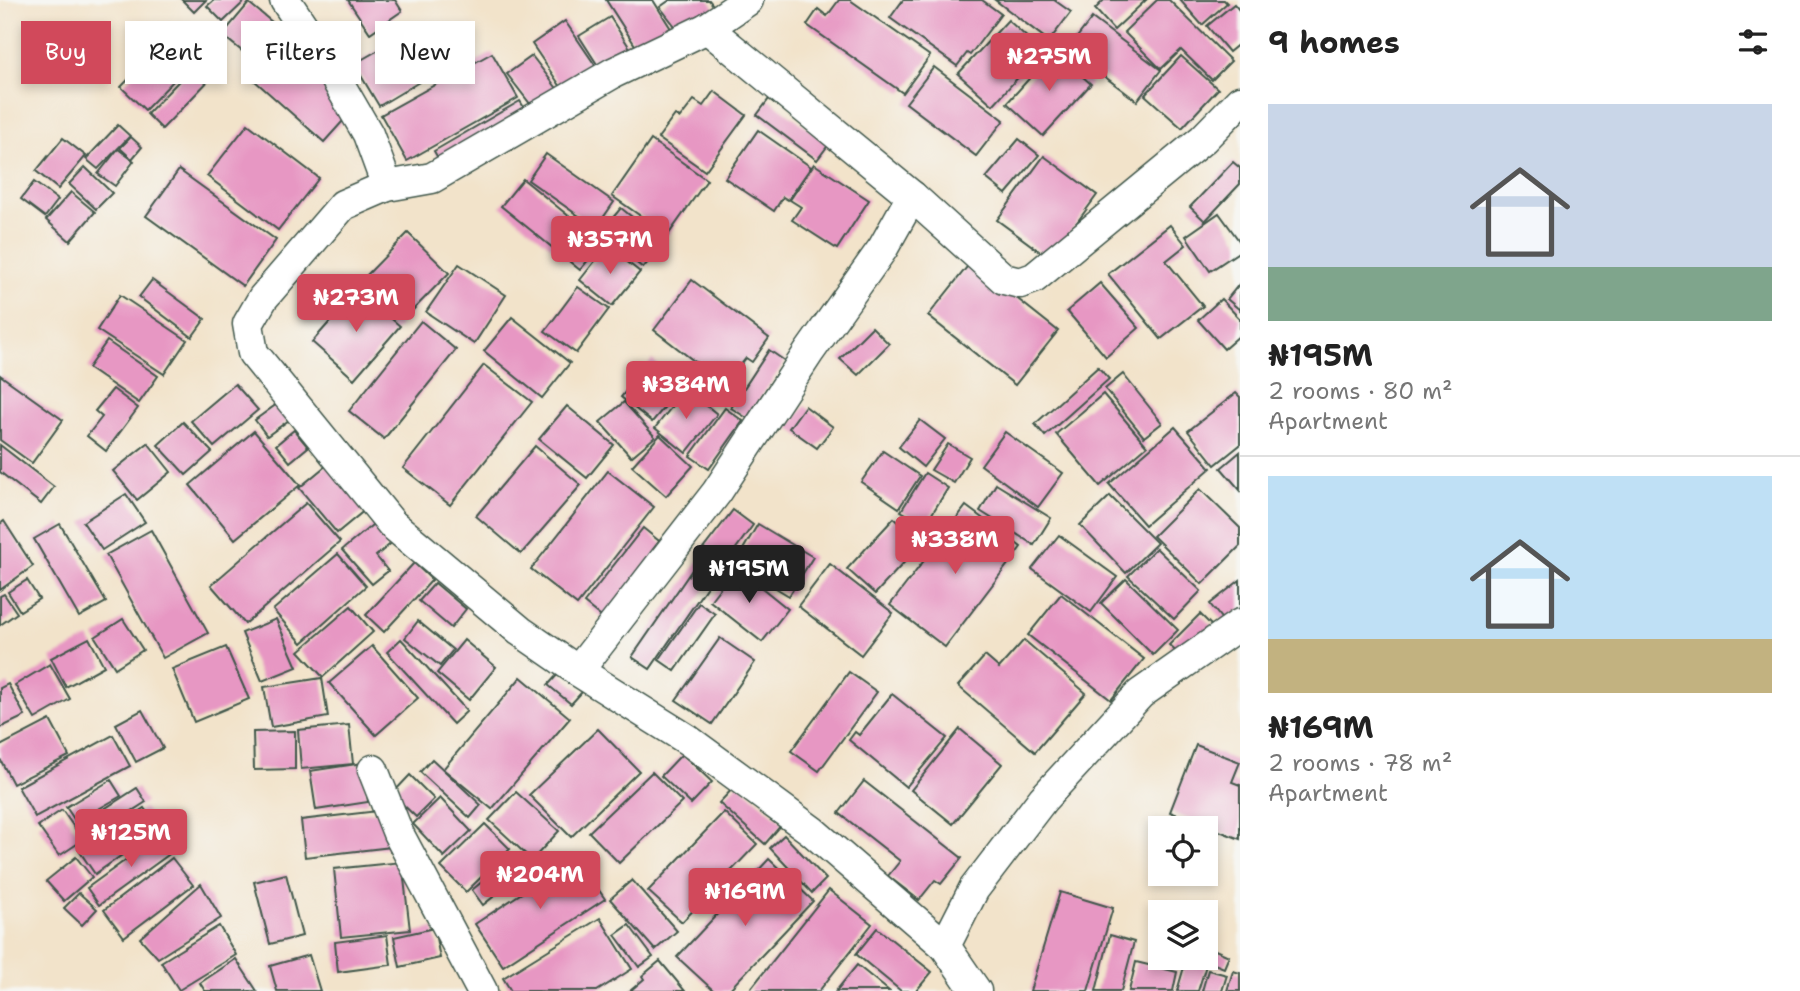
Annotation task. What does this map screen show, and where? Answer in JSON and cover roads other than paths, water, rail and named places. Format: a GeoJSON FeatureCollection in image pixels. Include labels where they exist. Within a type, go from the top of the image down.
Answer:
{"type":"FeatureCollection","features":[{"type":"Feature","properties":{"kind":"street"},"geometry":{"type":"LineString","coordinates":[[285,0],[324,58],[368,134],[387,186]]}},
{"type":"Feature","properties":{"kind":"street"},"geometry":{"type":"LineString","coordinates":[[748,0],[707,27],[613,73],[432,178],[387,186],[343,205],[263,299],[248,324],[253,353],[392,524],[520,631],[688,740],[813,831],[945,946],[976,991]]}},
{"type":"Feature","properties":{"kind":"street"},"geometry":{"type":"LineString","coordinates":[[707,27],[912,196],[1004,279],[1020,283],[1034,278],[1192,148],[1240,101]]}},
{"type":"Feature","properties":{"kind":"street"},"geometry":{"type":"LineString","coordinates":[[578,671],[718,492],[809,352],[883,248],[912,196]]}},
{"type":"Feature","properties":{"kind":"street"},"geometry":{"type":"LineString","coordinates":[[945,946],[974,889],[1052,789],[1140,694],[1240,624]]}},
{"type":"Feature","properties":{"kind":"street"},"geometry":{"type":"LineString","coordinates":[[373,770],[398,833],[482,991]]}}]}
